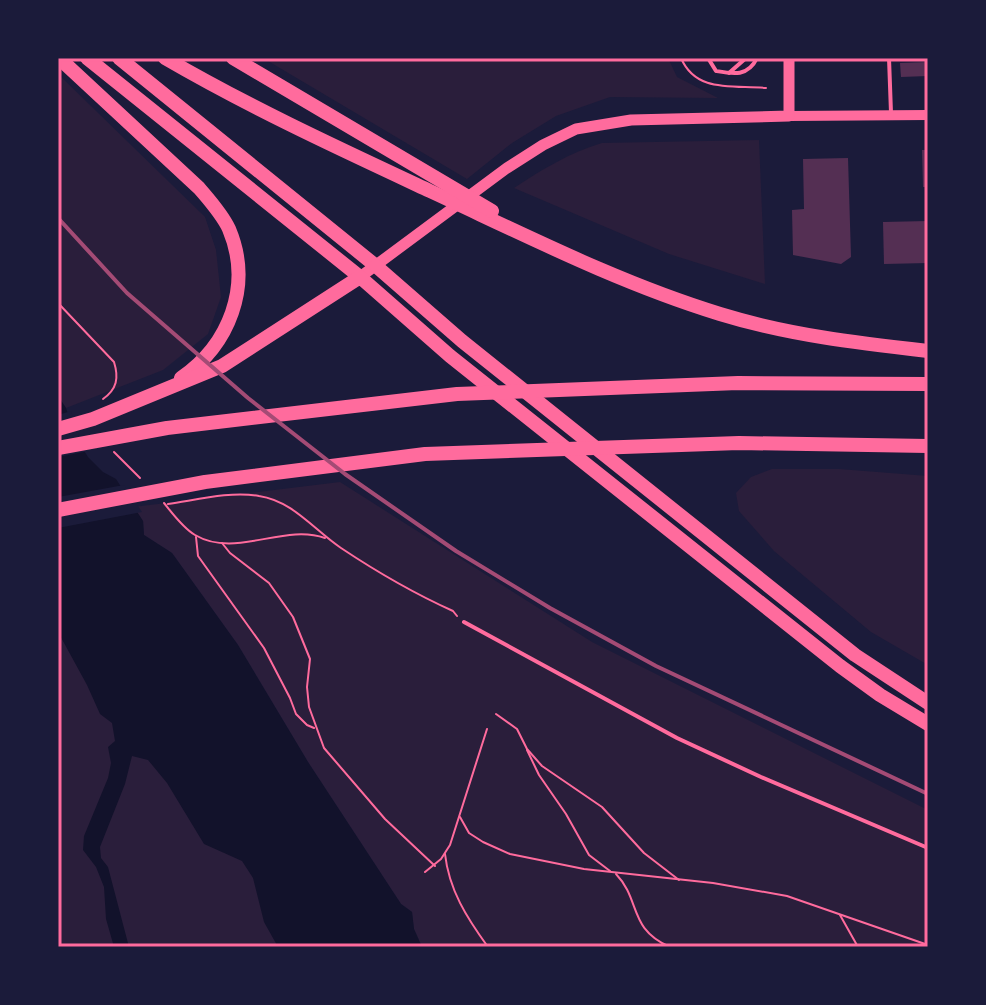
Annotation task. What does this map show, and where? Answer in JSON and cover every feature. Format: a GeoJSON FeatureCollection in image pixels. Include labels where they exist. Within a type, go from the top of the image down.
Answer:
{"type":"FeatureCollection","features":[{"type":"Feature","properties":{"kind":"highway"},"geometry":{"type":"LineString","coordinates":[[59,58],[199,188],[223,219],[234,247],[239,283],[236,302],[224,332],[215,348],[195,368],[161,392]]}},
{"type":"Feature","properties":{"kind":"highway"},"geometry":{"type":"LineString","coordinates":[[87,58],[360,277],[450,356],[626,497],[840,666],[928,724]]}},
{"type":"Feature","properties":{"kind":"highway"},"geometry":{"type":"LineString","coordinates":[[119,58],[376,266],[462,341],[855,655],[928,703]]}},
{"type":"Feature","properties":{"kind":"highway"},"geometry":{"type":"LineString","coordinates":[[165,58],[264,113],[631,283],[721,314],[767,326],[846,342],[928,351]]}},
{"type":"Feature","properties":{"kind":"highway"},"geometry":{"type":"LineString","coordinates":[[233,58],[550,247]]}},
{"type":"Feature","properties":{"kind":"highway"},"geometry":{"type":"LineString","coordinates":[[58,429],[93,419],[200,377],[236,358],[360,277]]}},
{"type":"Feature","properties":{"kind":"highway"},"geometry":{"type":"LineString","coordinates":[[58,448],[167,428],[457,394],[738,383],[928,384]]}},
{"type":"Feature","properties":{"kind":"highway"},"geometry":{"type":"LineString","coordinates":[[58,510],[205,482],[425,454],[739,443],[928,447]]}},
{"type":"Feature","properties":{"kind":"main road"},"geometry":{"type":"LineString","coordinates":[[360,277],[507,168],[554,139],[595,125],[631,120],[789,116],[789,58]]}},
{"type":"Feature","properties":{"kind":"street"},"geometry":{"type":"LineString","coordinates":[[789,116],[928,115]]}},
{"type":"Feature","properties":{"kind":"lane"},"geometry":{"type":"LineString","coordinates":[[708,58],[716,71],[739,75],[753,67],[757,58]]}},
{"type":"Feature","properties":{"kind":"lane"},"geometry":{"type":"LineString","coordinates":[[729,73],[746,58]]}},
{"type":"Feature","properties":{"kind":"lane"},"geometry":{"type":"LineString","coordinates":[[889,58],[891,115]]}},
{"type":"Feature","properties":{"kind":"lane"},"geometry":{"type":"LineString","coordinates":[[464,622],[596,697],[677,738],[928,848]]}},
{"type":"Feature","properties":{"kind":"path"},"geometry":{"type":"LineString","coordinates":[[58,303],[114,362],[116,382],[97,404]]}},
{"type":"Feature","properties":{"kind":"path"},"geometry":{"type":"LineString","coordinates":[[114,451],[140,478]]}},
{"type":"Feature","properties":{"kind":"path"},"geometry":{"type":"LineString","coordinates":[[212,497],[257,495],[275,500],[303,516],[327,538],[403,588],[453,611],[464,622]]}},
{"type":"Feature","properties":{"kind":"path"},"geometry":{"type":"LineString","coordinates":[[159,498],[197,536],[221,542],[295,534],[327,538]]}},
{"type":"Feature","properties":{"kind":"path"},"geometry":{"type":"LineString","coordinates":[[197,536],[198,556],[264,648],[296,714],[315,728]]}},
{"type":"Feature","properties":{"kind":"path"},"geometry":{"type":"LineString","coordinates":[[221,542],[230,553],[269,583],[293,617],[310,659],[307,687],[315,728],[324,748],[385,819],[435,866]]}},
{"type":"Feature","properties":{"kind":"path"},"geometry":{"type":"LineString","coordinates":[[496,714],[517,729],[539,775],[589,855],[624,882],[643,927],[661,945],[670,947]]}},
{"type":"Feature","properties":{"kind":"path"},"geometry":{"type":"LineString","coordinates":[[425,872],[435,866],[445,853],[460,817],[487,729]]}},
{"type":"Feature","properties":{"kind":"path"},"geometry":{"type":"LineString","coordinates":[[527,749],[542,766],[602,807],[644,853],[680,881]]}},
{"type":"Feature","properties":{"kind":"path"},"geometry":{"type":"LineString","coordinates":[[460,817],[469,833],[510,854],[614,873],[713,883],[787,896],[928,945]]}},
{"type":"Feature","properties":{"kind":"path"},"geometry":{"type":"LineString","coordinates":[[445,853],[454,894],[488,947]]}},
{"type":"Feature","properties":{"kind":"path"},"geometry":{"type":"LineString","coordinates":[[839,914],[858,947]]}},
{"type":"Feature","properties":{"kind":"shaded area"},"geometry":{"type":"Polygon","coordinates":[[[263,58],[668,58],[677,77],[718,98],[610,97],[556,116],[512,143],[467,179],[263,58]]]}},
{"type":"Feature","properties":{"kind":"shaded area"},"geometry":{"type":"Polygon","coordinates":[[[58,74],[205,217],[216,250],[221,297],[208,334],[163,370],[66,408],[58,396],[58,74]]]}},
{"type":"Feature","properties":{"kind":"shaded area"},"geometry":{"type":"Polygon","coordinates":[[[759,140],[765,284],[669,254],[514,188],[556,162],[602,143],[759,140]]]}},
{"type":"Feature","properties":{"kind":"shaded area"},"geometry":{"type":"Polygon","coordinates":[[[58,396],[66,408],[76,438],[88,457],[103,472],[116,479],[143,521],[144,535],[172,553],[238,645],[308,762],[401,904],[412,912],[414,929],[422,947],[278,947],[264,922],[253,878],[242,861],[204,844],[167,783],[148,760],[132,756],[125,784],[100,847],[129,947],[114,947],[106,919],[104,887],[96,867],[83,850],[84,836],[108,778],[111,763],[108,747],[115,741],[112,723],[100,714],[58,632],[58,396]]]}},
{"type":"Feature","properties":{"kind":"shaded area"},"geometry":{"type":"Polygon","coordinates":[[[772,469],[839,469],[928,476],[928,665],[871,632],[774,551],[739,511],[736,493],[751,477],[772,469]]]}},
{"type":"Feature","properties":{"kind":"shaded area"},"geometry":{"type":"Polygon","coordinates":[[[340,482],[592,642],[928,810],[928,947],[422,947],[414,929],[412,912],[401,904],[308,762],[238,645],[172,553],[144,535],[143,521],[133,507],[340,482]]]}},
{"type":"Feature","properties":{"kind":"shaded area"},"geometry":{"type":"Polygon","coordinates":[[[58,590],[233,837],[297,947],[58,947],[58,590]]]}},
{"type":"Feature","properties":{"kind":"pier"},"geometry":{"type":"Polygon","coordinates":[[[71,411],[79,436],[89,451],[58,457],[58,415],[71,411]]]}},
{"type":"Feature","properties":{"kind":"pier"},"geometry":{"type":"Polygon","coordinates":[[[124,485],[142,512],[58,528],[58,497],[124,485]]]}},
{"type":"Feature","properties":{"kind":"building"},"geometry":{"type":"Polygon","coordinates":[[[928,62],[928,76],[901,77],[900,63],[928,62]]]}},
{"type":"Feature","properties":{"kind":"building"},"geometry":{"type":"Polygon","coordinates":[[[922,150],[928,150],[928,187],[923,187],[922,150]]]}},
{"type":"Feature","properties":{"kind":"building"},"geometry":{"type":"Polygon","coordinates":[[[848,158],[851,257],[841,264],[793,255],[792,210],[804,209],[803,159],[848,158]]]}},
{"type":"Feature","properties":{"kind":"building"},"geometry":{"type":"Polygon","coordinates":[[[928,221],[928,263],[884,264],[883,222],[928,221]]]}},
{"type":"Feature","properties":{"kind":"railway"},"geometry":{"type":"LineString","coordinates":[[58,218],[127,293],[248,398],[345,474],[456,551],[550,608],[656,666],[928,794]]}}]}
